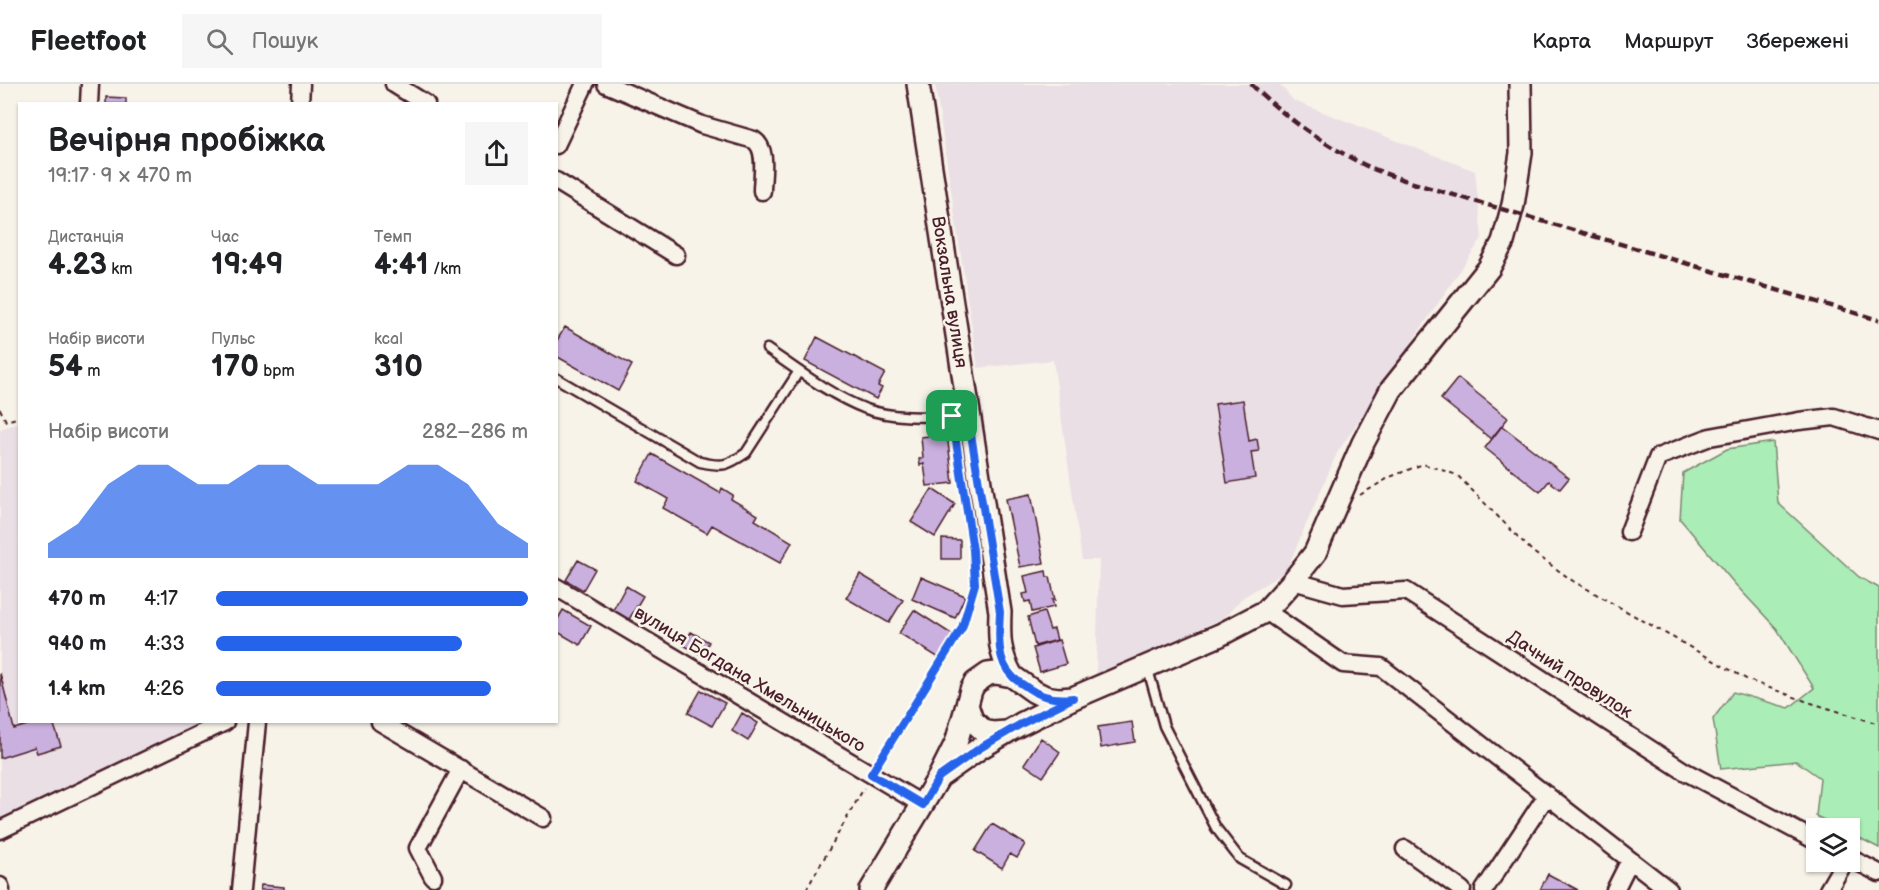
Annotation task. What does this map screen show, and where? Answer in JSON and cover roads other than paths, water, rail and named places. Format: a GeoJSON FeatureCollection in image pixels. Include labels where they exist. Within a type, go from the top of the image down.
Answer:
{"type":"FeatureCollection","features":[{"type":"Feature","properties":{"kind":"street"},"geometry":{"type":"LineString","coordinates":[[89,102],[90,84]]}},
{"type":"Feature","properties":{"kind":"street"},"geometry":{"type":"LineString","coordinates":[[300,102],[301,84]]}},
{"type":"Feature","properties":{"kind":"street"},"geometry":{"type":"LineString","coordinates":[[394,84],[423,102]]}},
{"type":"Feature","properties":{"kind":"street"},"geometry":{"type":"LineString","coordinates":[[558,141],[585,84]]}},
{"type":"Feature","properties":{"kind":"street"},"geometry":{"type":"LineString","coordinates":[[606,84],[702,125],[754,140],[760,144],[762,191]]}},
{"type":"Feature","properties":{"kind":"street","name":"Вокзальна вулиця"},"geometry":{"type":"LineString","coordinates":[[918,84],[1000,612],[999,643],[1002,658],[1015,678]]}},
{"type":"Feature","properties":{"kind":"street"},"geometry":{"type":"LineString","coordinates":[[939,777],[980,748],[1014,728],[1073,698],[1220,635],[1266,610],[1293,581],[1315,553],[1363,443],[1391,390],[1489,267],[1503,242],[1513,205],[1521,153],[1520,84]]}},
{"type":"Feature","properties":{"kind":"street"},"geometry":{"type":"LineString","coordinates":[[558,182],[676,255]]}},
{"type":"Feature","properties":{"kind":"street"},"geometry":{"type":"LineString","coordinates":[[1629,532],[1658,458],[1710,437],[1798,421],[1834,417],[1879,431]]}},
{"type":"Feature","properties":{"kind":"street","name":"Дачний провулок"},"geometry":{"type":"LineString","coordinates":[[1293,581],[1343,595],[1406,591],[1684,771],[1806,836]]}},
{"type":"Feature","properties":{"kind":"street","name":"вулиця Богдана Хмельницького"},"geometry":{"type":"LineString","coordinates":[[558,588],[923,805]]}},
{"type":"Feature","properties":{"kind":"street"},"geometry":{"type":"LineString","coordinates":[[1266,610],[1343,664],[1381,667],[1670,890]]}},
{"type":"Feature","properties":{"kind":"street","name":"Вокзальна вулиця"},"geometry":{"type":"LineString","coordinates":[[981,678],[993,659],[999,643]]}},
{"type":"Feature","properties":{"kind":"street"},"geometry":{"type":"LineString","coordinates":[[871,890],[939,777],[956,743],[968,705],[970,690],[981,678],[996,673],[1015,678],[1045,697],[1073,698]]}},
{"type":"Feature","properties":{"kind":"street"},"geometry":{"type":"LineString","coordinates":[[968,705],[972,720],[984,731],[1000,734],[1014,728],[1028,710],[1023,687],[1015,678]]}},
{"type":"Feature","properties":{"kind":"street"},"geometry":{"type":"LineString","coordinates":[[0,830],[223,723]]}},
{"type":"Feature","properties":{"kind":"street"},"geometry":{"type":"LineString","coordinates":[[241,890],[256,723]]}},
{"type":"Feature","properties":{"kind":"street"},"geometry":{"type":"LineString","coordinates":[[383,723],[543,818]]}},
{"type":"Feature","properties":{"kind":"street"},"geometry":{"type":"LineString","coordinates":[[433,877],[418,848],[461,769]]}},
{"type":"Feature","properties":{"kind":"street"},"geometry":{"type":"LineString","coordinates":[[1484,890],[1546,795]]}},
{"type":"Feature","properties":{"kind":"street"},"geometry":{"type":"LineString","coordinates":[[1405,849],[1462,890]]}},
{"type":"Feature","properties":{"kind":"street"},"geometry":{"type":"LineString","coordinates":[[1614,890],[1630,860]]}},
{"type":"Feature","properties":{"kind":"street"},"geometry":{"type":"LineString","coordinates":[[1860,863],[1879,873]]}},
{"type":"Feature","properties":{"kind":"street"},"geometry":{"type":"LineString","coordinates":[[1828,890],[1839,872]]}},
{"type":"Feature","properties":{"kind":"lane"},"geometry":{"type":"LineString","coordinates":[[767,349],[833,393],[867,409],[924,417],[968,416]]}},
{"type":"Feature","properties":{"kind":"lane"},"geometry":{"type":"LineString","coordinates":[[558,379],[700,462],[719,466],[734,461],[746,453],[799,371]]}},
{"type":"Feature","properties":{"kind":"lane"},"geometry":{"type":"LineString","coordinates":[[1147,666],[1164,726],[1216,828],[1240,859],[1286,885]]}},
{"type":"Feature","properties":{"kind":"railway"},"geometry":{"type":"LineString","coordinates":[[1251,84],[1277,108],[1322,141],[1369,167],[1413,183],[1879,320]]}}]}
